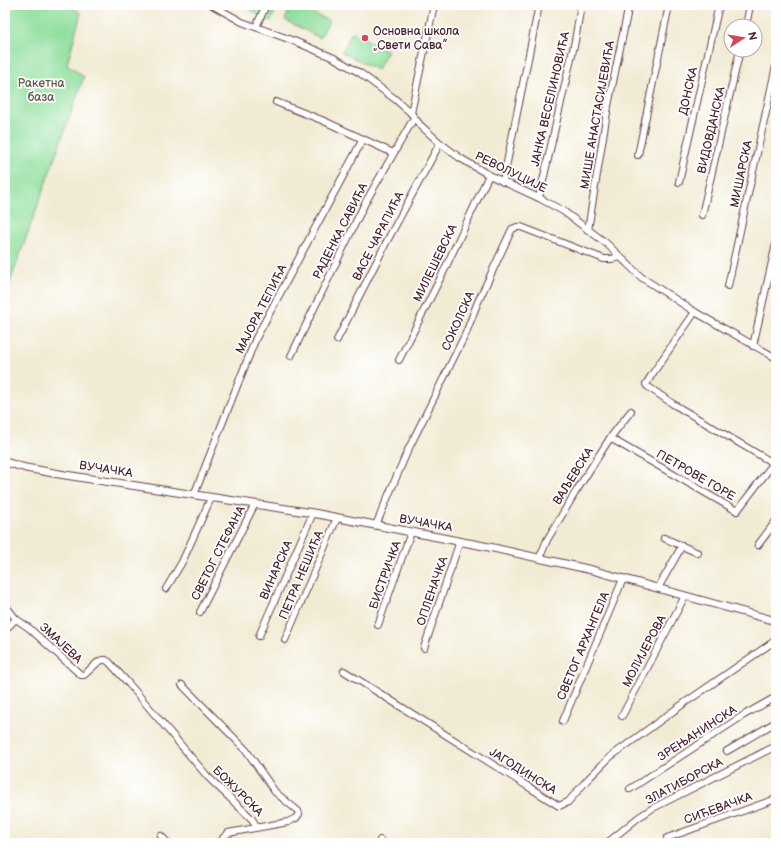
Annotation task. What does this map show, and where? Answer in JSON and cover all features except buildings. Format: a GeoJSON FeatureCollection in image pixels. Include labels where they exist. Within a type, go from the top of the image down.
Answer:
{"type":"FeatureCollection","features":[{"type":"Feature","properties":{"kind":"street","name":"РЕВОЛУЦИЈЕ"},"geometry":{"type":"LineString","coordinates":[[212,5],[230,16],[334,58],[372,82],[412,115],[440,144],[460,158],[489,175],[563,211],[606,243],[641,277],[695,312],[776,358]]}},
{"type":"Feature","properties":{"kind":"street"},"geometry":{"type":"LineString","coordinates":[[256,27],[266,5]]}},
{"type":"Feature","properties":{"kind":"street","name":"РАДЕНКА САВИЋА"},"geometry":{"type":"LineString","coordinates":[[291,356],[365,203],[412,115],[434,5]]}},
{"type":"Feature","properties":{"kind":"street"},"geometry":{"type":"LineString","coordinates":[[503,182],[539,5]]}},
{"type":"Feature","properties":{"kind":"street","name":"ЈАНКА ВЕСЕЛИНОВИЋА"},"geometry":{"type":"LineString","coordinates":[[539,198],[575,41],[581,5]]}},
{"type":"Feature","properties":{"kind":"street","name":"МИШЕ АНАСТАСИЈЕВИЋА"},"geometry":{"type":"LineString","coordinates":[[588,230],[608,106],[630,5]]}},
{"type":"Feature","properties":{"kind":"street"},"geometry":{"type":"LineString","coordinates":[[638,155],[669,5]]}},
{"type":"Feature","properties":{"kind":"street","name":"ДОНСКА"},"geometry":{"type":"LineString","coordinates":[[679,182],[719,5]]}},
{"type":"Feature","properties":{"kind":"street"},"geometry":{"type":"LineString","coordinates":[[748,18],[750,5]]}},
{"type":"Feature","properties":{"kind":"street","name":"ВИДОВДАНСКА"},"geometry":{"type":"LineString","coordinates":[[702,215],[738,58]]}},
{"type":"Feature","properties":{"kind":"street","name":"МИШАРСКА"},"geometry":{"type":"LineString","coordinates":[[728,286],[776,66]]}},
{"type":"Feature","properties":{"kind":"street"},"geometry":{"type":"LineString","coordinates":[[276,102],[324,121],[393,153]]}},
{"type":"Feature","properties":{"kind":"street","name":"МАЈОРА ТЕПИЋА"},"geometry":{"type":"LineString","coordinates":[[194,495],[256,338],[363,139]]}},
{"type":"Feature","properties":{"kind":"street","name":"ВАСЕ ЧАРАПИЋА"},"geometry":{"type":"LineString","coordinates":[[337,340],[391,234],[440,144]]}},
{"type":"Feature","properties":{"kind":"street","name":"МИЛЕШЕВСКА"},"geometry":{"type":"LineString","coordinates":[[399,360],[442,275],[489,175]]}},
{"type":"Feature","properties":{"kind":"street","name":"СОКОЛСКА"},"geometry":{"type":"LineString","coordinates":[[376,525],[407,452],[466,333],[477,304],[512,229],[521,227],[598,257],[611,260],[620,257]]}},
{"type":"Feature","properties":{"kind":"street"},"geometry":{"type":"LineString","coordinates":[[754,346],[776,244]]}},
{"type":"Feature","properties":{"kind":"street"},"geometry":{"type":"LineString","coordinates":[[695,312],[646,384],[647,386],[673,404],[774,462]]}},
{"type":"Feature","properties":{"kind":"street","name":"ВАЉЕВСКА"},"geometry":{"type":"LineString","coordinates":[[540,557],[547,540],[610,438],[631,411]]}},
{"type":"Feature","properties":{"kind":"street","name":"ПЕТРОВЕ ГОРЕ"},"geometry":{"type":"LineString","coordinates":[[610,438],[737,511],[774,462]]}},
{"type":"Feature","properties":{"kind":"street","name":"ВУЧАЧКА"},"geometry":{"type":"LineString","coordinates":[[5,462],[26,468],[65,475],[313,513],[540,557],[776,621]]}},
{"type":"Feature","properties":{"kind":"street"},"geometry":{"type":"LineString","coordinates":[[166,589],[182,562],[212,498]]}},
{"type":"Feature","properties":{"kind":"street","name":"СВЕТОГ СТЕФАНА"},"geometry":{"type":"LineString","coordinates":[[200,612],[255,504]]}},
{"type":"Feature","properties":{"kind":"street","name":"ВИНАРСКА"},"geometry":{"type":"LineString","coordinates":[[259,636],[313,513]]}},
{"type":"Feature","properties":{"kind":"street","name":"ПЕТРА НЕШИЋА"},"geometry":{"type":"LineString","coordinates":[[285,640],[337,518]]}},
{"type":"Feature","properties":{"kind":"street"},"geometry":{"type":"LineString","coordinates":[[758,545],[776,521]]}},
{"type":"Feature","properties":{"kind":"street","name":"БИСТРИЧКА"},"geometry":{"type":"LineString","coordinates":[[378,625],[411,532]]}},
{"type":"Feature","properties":{"kind":"street"},"geometry":{"type":"LineString","coordinates":[[664,538],[698,553]]}},
{"type":"Feature","properties":{"kind":"street","name":"ОПЛЕНАЧКА"},"geometry":{"type":"LineString","coordinates":[[424,648],[460,541]]}},
{"type":"Feature","properties":{"kind":"street"},"geometry":{"type":"LineString","coordinates":[[658,588],[682,546]]}},
{"type":"Feature","properties":{"kind":"street","name":"СВЕТОГ АРХАНГЕЛА"},"geometry":{"type":"LineString","coordinates":[[563,721],[623,579]]}},
{"type":"Feature","properties":{"kind":"street","name":"МОЛИЈЕРОВА"},"geometry":{"type":"LineString","coordinates":[[622,716],[685,596]]}},
{"type":"Feature","properties":{"kind":"street","name":"ЗМАЈЕВА"},"geometry":{"type":"LineString","coordinates":[[5,605],[16,619],[30,628],[81,676],[99,661],[106,660]]}},
{"type":"Feature","properties":{"kind":"street"},"geometry":{"type":"LineString","coordinates":[[5,630],[16,619]]}},
{"type":"Feature","properties":{"kind":"street","name":"ЈАГОДИНСКА"},"geometry":{"type":"LineString","coordinates":[[344,671],[559,806],[568,802],[610,757],[683,704],[776,640]]}},
{"type":"Feature","properties":{"kind":"street","name":"БОЖУРСКА"},"geometry":{"type":"LineString","coordinates":[[106,660],[129,684],[208,777],[252,819],[257,827],[288,822],[296,818],[299,814],[298,811],[275,792],[246,750],[182,685]]}},
{"type":"Feature","properties":{"kind":"street","name":"ЗРЕЊАНИНСКА"},"geometry":{"type":"LineString","coordinates":[[630,789],[744,715],[776,697]]}},
{"type":"Feature","properties":{"kind":"street"},"geometry":{"type":"LineString","coordinates":[[727,751],[776,722]]}},
{"type":"Feature","properties":{"kind":"street","name":"ЗЛАТИБОРСКА"},"geometry":{"type":"LineString","coordinates":[[607,843],[639,817],[653,808],[776,746]]}},
{"type":"Feature","properties":{"kind":"street","name":"СИЋЕВАЧКА"},"geometry":{"type":"LineString","coordinates":[[667,838],[776,799]]}},
{"type":"Feature","properties":{"kind":"street"},"geometry":{"type":"LineString","coordinates":[[222,843],[223,838],[228,833],[257,827]]}},
{"type":"Feature","properties":{"kind":"street"},"geometry":{"type":"LineString","coordinates":[[161,836],[168,843]]}},
{"type":"Feature","properties":{"kind":"green space","name":"Ракетна база"},"geometry":{"type":"Polygon","coordinates":[[[5,5],[68,5],[81,13],[67,64],[84,77],[8,288],[5,288],[5,5]]]}},
{"type":"Feature","properties":{"kind":"green space"},"geometry":{"type":"Polygon","coordinates":[[[241,5],[277,5],[271,21],[241,5]]]}},
{"type":"Feature","properties":{"kind":"green space"},"geometry":{"type":"Polygon","coordinates":[[[292,5],[298,5],[329,21],[320,38],[285,20],[292,5]]]}},
{"type":"Feature","properties":{"kind":"green space"},"geometry":{"type":"Polygon","coordinates":[[[352,32],[388,51],[377,70],[342,52],[352,32]]]}},
{"type":"Feature","properties":{"kind":"place","name":"Основна школа „Свети Сава”"},"geometry":{"type":"Point","coordinates":[365,38]}}]}
